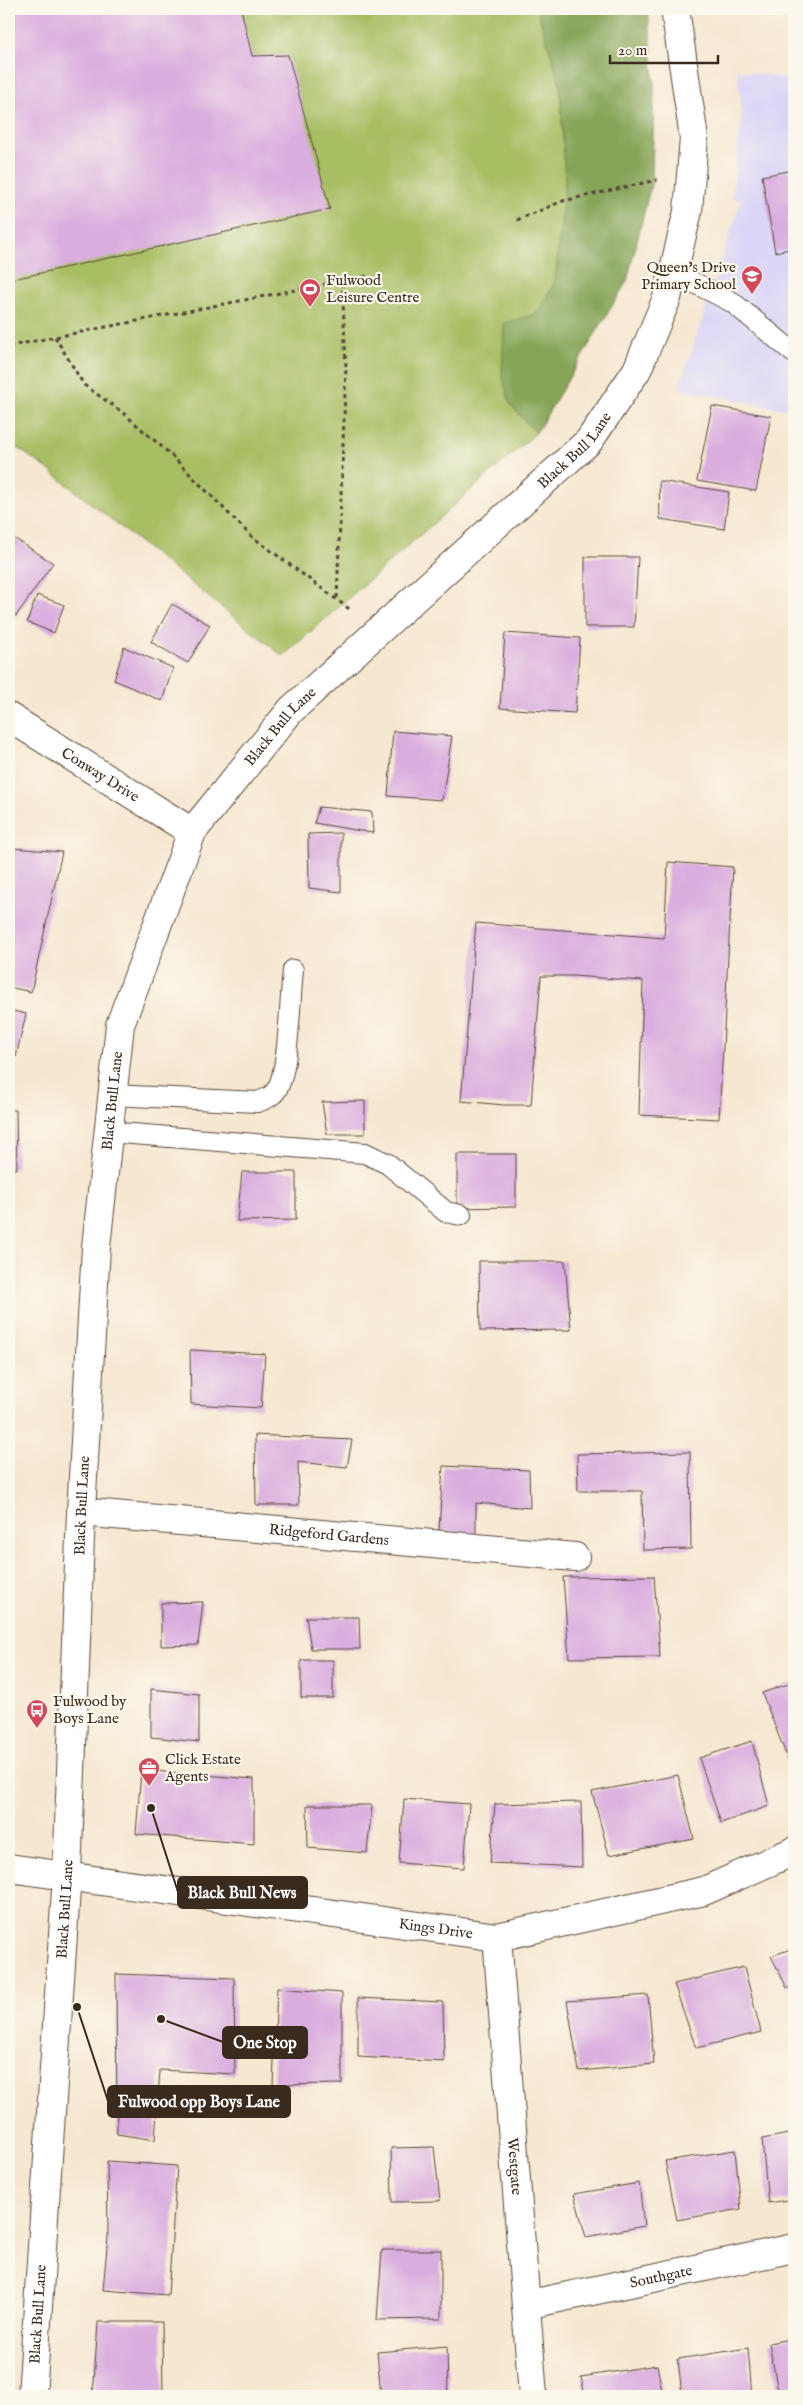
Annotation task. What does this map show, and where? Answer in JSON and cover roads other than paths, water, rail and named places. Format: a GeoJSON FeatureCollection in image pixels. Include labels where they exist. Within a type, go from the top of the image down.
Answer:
{"type":"FeatureCollection","features":[{"type":"Feature","properties":{"kind":"street","name":"Black Bull Lane"},"geometry":{"type":"LineString","coordinates":[[32,2396],[67,1875],[81,1512],[96,1247],[120,1025],[192,832],[291,710],[589,441],[636,370],[667,298],[688,211],[694,138],[675,9]]}},
{"type":"Feature","properties":{"kind":"street","name":"Conway Drive"},"geometry":{"type":"LineString","coordinates":[[9,717],[192,832]]}},
{"type":"Feature","properties":{"kind":"street","name":"Ridgeford Gardens"},"geometry":{"type":"LineString","coordinates":[[81,1512],[575,1557]]}},
{"type":"Feature","properties":{"kind":"street","name":"Kings Drive"},"geometry":{"type":"LineString","coordinates":[[9,1868],[496,1937],[704,1891],[794,1851]]}},
{"type":"Feature","properties":{"kind":"street","name":"Westgate"},"geometry":{"type":"LineString","coordinates":[[496,1937],[533,2396]]}},
{"type":"Feature","properties":{"kind":"street","name":"Southgate"},"geometry":{"type":"LineString","coordinates":[[526,2304],[794,2248]]}},
{"type":"Feature","properties":{"kind":"lane"},"geometry":{"type":"LineString","coordinates":[[673,272],[732,302],[794,353]]}},
{"type":"Feature","properties":{"kind":"lane"},"geometry":{"type":"LineString","coordinates":[[112,1095],[257,1102],[271,1096],[279,1086],[284,1058],[293,970]]}},
{"type":"Feature","properties":{"kind":"lane"},"geometry":{"type":"LineString","coordinates":[[108,1132],[365,1153],[388,1164],[446,1212],[461,1215]]}},
{"type":"Feature","properties":{"kind":"place","name":"Queen's Drive Primary School"},"geometry":{"type":"Point","coordinates":[752,295]}},
{"type":"Feature","properties":{"kind":"place","name":"Fulwood Leisure Centre"},"geometry":{"type":"Point","coordinates":[310,308]}},
{"type":"Feature","properties":{"kind":"place","name":"Fulwood by Boys Lane"},"geometry":{"type":"Point","coordinates":[37,1729]}},
{"type":"Feature","properties":{"kind":"place","name":"Click Estate Agents"},"geometry":{"type":"Point","coordinates":[149,1787]}},
{"type":"Feature","properties":{"kind":"place","name":"Black Bull News"},"geometry":{"type":"Point","coordinates":[151,1808]}},
{"type":"Feature","properties":{"kind":"place","name":"Fulwood opp Boys Lane"},"geometry":{"type":"Point","coordinates":[77,2007]}},
{"type":"Feature","properties":{"kind":"place","name":"One Stop"},"geometry":{"type":"Point","coordinates":[161,2019]}}]}
